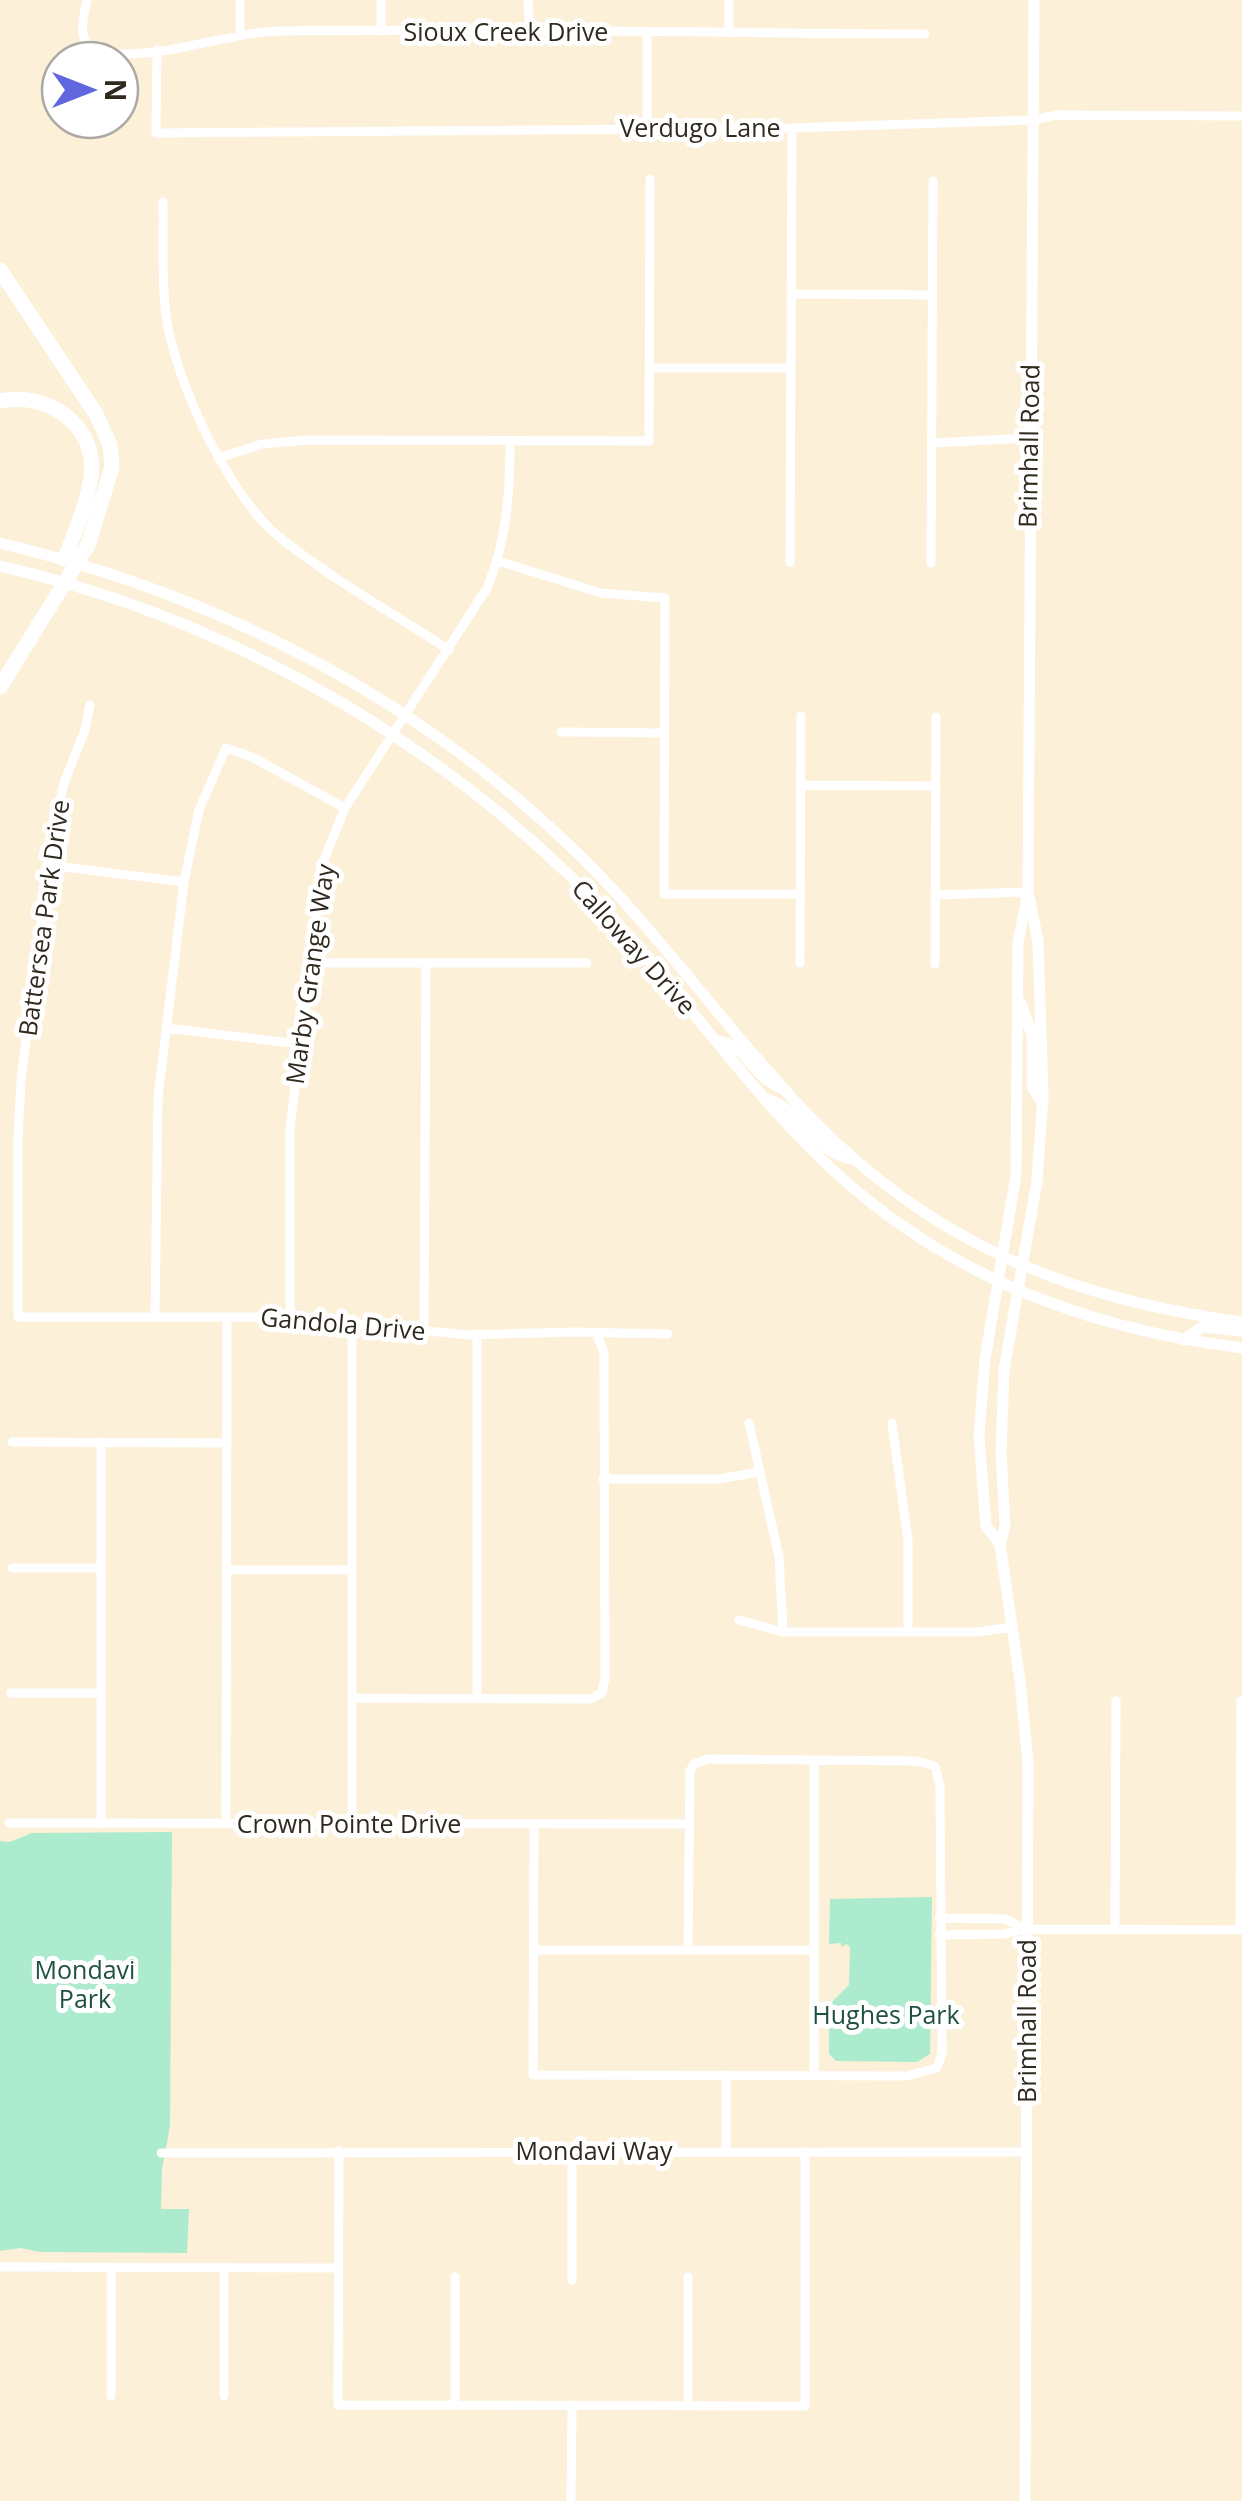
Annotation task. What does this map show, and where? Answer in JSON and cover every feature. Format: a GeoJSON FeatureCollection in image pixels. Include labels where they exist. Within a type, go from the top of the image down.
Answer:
{"type":"FeatureCollection","features":[{"type":"Feature","properties":{"kind":"highway"},"geometry":{"type":"LineString","coordinates":[[0,270],[96,414],[110,445],[110,480],[88,545],[72,561]]}},
{"type":"Feature","properties":{"kind":"highway"},"geometry":{"type":"LineString","coordinates":[[0,402],[31,400],[57,408],[77,426],[89,450],[91,476],[65,583],[0,687]]}},
{"type":"Feature","properties":{"kind":"street","name":"Sioux Creek Drive"},"geometry":{"type":"LineString","coordinates":[[88,0],[81,24],[89,46],[103,52],[157,50],[278,31],[925,34]]}},
{"type":"Feature","properties":{"kind":"street"},"geometry":{"type":"LineString","coordinates":[[240,0],[240,35]]}},
{"type":"Feature","properties":{"kind":"street"},"geometry":{"type":"LineString","coordinates":[[381,0],[381,32]]}},
{"type":"Feature","properties":{"kind":"street"},"geometry":{"type":"LineString","coordinates":[[528,0],[530,32]]}},
{"type":"Feature","properties":{"kind":"street"},"geometry":{"type":"LineString","coordinates":[[729,0],[729,33]]}},
{"type":"Feature","properties":{"kind":"street","name":"Brimhall Road"},"geometry":{"type":"LineString","coordinates":[[1000,1544],[986,1526],[979,1436],[984,1359],[1016,1175],[1018,943],[1028,892],[1034,0]]}},
{"type":"Feature","properties":{"kind":"street"},"geometry":{"type":"LineString","coordinates":[[647,33],[647,129]]}},
{"type":"Feature","properties":{"kind":"street","name":"Verdugo Lane"},"geometry":{"type":"LineString","coordinates":[[157,50],[156,133],[792,128],[1033,120],[1056,114],[1242,116]]}},
{"type":"Feature","properties":{"kind":"street"},"geometry":{"type":"LineString","coordinates":[[790,562],[792,128]]}},
{"type":"Feature","properties":{"kind":"street"},"geometry":{"type":"LineString","coordinates":[[218,458],[284,441],[649,441],[650,180]]}},
{"type":"Feature","properties":{"kind":"street"},"geometry":{"type":"LineString","coordinates":[[931,562],[933,181]]}},
{"type":"Feature","properties":{"kind":"street"},"geometry":{"type":"LineString","coordinates":[[163,202],[164,287],[172,345],[218,458],[244,500],[278,536],[449,650]]}},
{"type":"Feature","properties":{"kind":"street"},"geometry":{"type":"LineString","coordinates":[[791,294],[932,295]]}},
{"type":"Feature","properties":{"kind":"street"},"geometry":{"type":"LineString","coordinates":[[650,368],[791,368]]}},
{"type":"Feature","properties":{"kind":"street"},"geometry":{"type":"LineString","coordinates":[[932,443],[1029,438]]}},
{"type":"Feature","properties":{"kind":"street","name":"Marby Grange Way"},"geometry":{"type":"LineString","coordinates":[[290,1316],[290,1128],[323,862],[346,808],[487,588],[508,515],[510,441]]}},
{"type":"Feature","properties":{"kind":"street","name":"Calloway Drive"},"geometry":{"type":"LineString","coordinates":[[0,543],[72,561],[158,590],[313,658],[408,715],[501,785],[589,864],[783,1089],[854,1159],[926,1213],[1023,1268],[1110,1298],[1242,1322]]}},
{"type":"Feature","properties":{"kind":"street"},"geometry":{"type":"LineString","coordinates":[[498,560],[601,593],[665,598],[664,894],[800,894]]}},
{"type":"Feature","properties":{"kind":"street","name":"Calloway Drive"},"geometry":{"type":"LineString","coordinates":[[0,566],[65,583],[237,647],[311,686],[392,736],[487,803],[566,872],[626,932],[808,1145],[865,1198],[932,1246],[1018,1292],[1108,1324],[1242,1348]]}},
{"type":"Feature","properties":{"kind":"street","name":"Battersea Park Drive"},"geometry":{"type":"LineString","coordinates":[[18,1317],[19,1109],[47,865],[64,784],[85,730],[90,704]]}},
{"type":"Feature","properties":{"kind":"street"},"geometry":{"type":"LineString","coordinates":[[800,963],[801,716]]}},
{"type":"Feature","properties":{"kind":"street"},"geometry":{"type":"LineString","coordinates":[[935,964],[936,718]]}},
{"type":"Feature","properties":{"kind":"street"},"geometry":{"type":"LineString","coordinates":[[562,732],[664,733]]}},
{"type":"Feature","properties":{"kind":"street"},"geometry":{"type":"LineString","coordinates":[[155,1317],[155,1139],[184,882],[199,810],[226,748],[269,765],[346,808]]}},
{"type":"Feature","properties":{"kind":"street"},"geometry":{"type":"LineString","coordinates":[[801,785],[936,786]]}},
{"type":"Feature","properties":{"kind":"street"},"geometry":{"type":"LineString","coordinates":[[47,865],[184,882]]}},
{"type":"Feature","properties":{"kind":"street"},"geometry":{"type":"LineString","coordinates":[[936,895],[1028,892]]}},
{"type":"Feature","properties":{"kind":"street","name":"Brimhall Road"},"geometry":{"type":"LineString","coordinates":[[1026,2501],[1026,1728],[1000,1544],[1005,1527],[1003,1387],[1038,1182],[1042,1102],[1038,941],[1028,892]]}},
{"type":"Feature","properties":{"kind":"street"},"geometry":{"type":"LineString","coordinates":[[309,963],[587,963]]}},
{"type":"Feature","properties":{"kind":"street"},"geometry":{"type":"LineString","coordinates":[[424,1331],[426,963]]}},
{"type":"Feature","properties":{"kind":"street"},"geometry":{"type":"LineString","coordinates":[[1018,994],[1032,1035],[1032,1088],[1042,1102]]}},
{"type":"Feature","properties":{"kind":"street"},"geometry":{"type":"LineString","coordinates":[[166,1028],[299,1044]]}},
{"type":"Feature","properties":{"kind":"street"},"geometry":{"type":"LineString","coordinates":[[717,1042],[738,1048],[766,1080],[783,1089]]}},
{"type":"Feature","properties":{"kind":"street"},"geometry":{"type":"LineString","coordinates":[[765,1098],[784,1105],[836,1156],[854,1159]]}},
{"type":"Feature","properties":{"kind":"street","name":"Gandola Drive"},"geometry":{"type":"LineString","coordinates":[[18,1317],[290,1316],[477,1336],[668,1334]]}},
{"type":"Feature","properties":{"kind":"street"},"geometry":{"type":"LineString","coordinates":[[226,1317],[226,1824]]}},
{"type":"Feature","properties":{"kind":"street"},"geometry":{"type":"LineString","coordinates":[[352,1322],[352,1824]]}},
{"type":"Feature","properties":{"kind":"street"},"geometry":{"type":"LineString","coordinates":[[1183,1340],[1202,1327],[1242,1331]]}},
{"type":"Feature","properties":{"kind":"street"},"geometry":{"type":"LineString","coordinates":[[352,1698],[590,1699],[602,1693],[604,1352],[597,1335]]}},
{"type":"Feature","properties":{"kind":"street"},"geometry":{"type":"LineString","coordinates":[[477,1336],[478,1698]]}},
{"type":"Feature","properties":{"kind":"street"},"geometry":{"type":"LineString","coordinates":[[892,1422],[908,1540],[908,1632]]}},
{"type":"Feature","properties":{"kind":"street"},"geometry":{"type":"LineString","coordinates":[[749,1423],[779,1557],[783,1632]]}},
{"type":"Feature","properties":{"kind":"street"},"geometry":{"type":"LineString","coordinates":[[12,1442],[226,1442]]}},
{"type":"Feature","properties":{"kind":"street"},"geometry":{"type":"LineString","coordinates":[[100,1824],[101,1442]]}},
{"type":"Feature","properties":{"kind":"street"},"geometry":{"type":"LineString","coordinates":[[603,1479],[718,1478],[760,1472]]}},
{"type":"Feature","properties":{"kind":"street"},"geometry":{"type":"LineString","coordinates":[[12,1568],[101,1568]]}},
{"type":"Feature","properties":{"kind":"street"},"geometry":{"type":"LineString","coordinates":[[226,1570],[352,1570]]}},
{"type":"Feature","properties":{"kind":"street"},"geometry":{"type":"LineString","coordinates":[[738,1620],[756,1628],[783,1632],[978,1632],[1012,1628]]}},
{"type":"Feature","properties":{"kind":"street"},"geometry":{"type":"LineString","coordinates":[[12,1694],[101,1694]]}},
{"type":"Feature","properties":{"kind":"street"},"geometry":{"type":"LineString","coordinates":[[1115,1930],[1116,1700]]}},
{"type":"Feature","properties":{"kind":"street"},"geometry":{"type":"LineString","coordinates":[[940,1935],[1028,1930],[1241,1930],[1241,1701]]}},
{"type":"Feature","properties":{"kind":"street"},"geometry":{"type":"LineString","coordinates":[[534,1824],[534,2075],[906,2076],[937,2068],[943,2039],[940,1786],[936,1766],[916,1761],[708,1760],[694,1764],[690,1771],[688,1824],[688,1950]]}},
{"type":"Feature","properties":{"kind":"street"},"geometry":{"type":"LineString","coordinates":[[814,1761],[814,2076]]}},
{"type":"Feature","properties":{"kind":"street","name":"Crown Pointe Drive"},"geometry":{"type":"LineString","coordinates":[[9,1824],[688,1824]]}},
{"type":"Feature","properties":{"kind":"street"},"geometry":{"type":"LineString","coordinates":[[940,1918],[1004,1919],[1028,1930]]}},
{"type":"Feature","properties":{"kind":"street"},"geometry":{"type":"LineString","coordinates":[[534,1950],[814,1950]]}},
{"type":"Feature","properties":{"kind":"street"},"geometry":{"type":"LineString","coordinates":[[726,2076],[726,2152]]}},
{"type":"Feature","properties":{"kind":"street"},"geometry":{"type":"LineString","coordinates":[[338,2151],[338,2405],[572,2406],[805,2406],[805,2152]]}},
{"type":"Feature","properties":{"kind":"street"},"geometry":{"type":"LineString","coordinates":[[572,2151],[572,2280]]}},
{"type":"Feature","properties":{"kind":"street","name":"Mondavi Way"},"geometry":{"type":"LineString","coordinates":[[162,2153],[1026,2152]]}},
{"type":"Feature","properties":{"kind":"street"},"geometry":{"type":"LineString","coordinates":[[0,2268],[338,2268]]}},
{"type":"Feature","properties":{"kind":"street"},"geometry":{"type":"LineString","coordinates":[[111,2268],[111,2396]]}},
{"type":"Feature","properties":{"kind":"street"},"geometry":{"type":"LineString","coordinates":[[224,2268],[224,2396]]}},
{"type":"Feature","properties":{"kind":"street"},"geometry":{"type":"LineString","coordinates":[[455,2277],[455,2405]]}},
{"type":"Feature","properties":{"kind":"street"},"geometry":{"type":"LineString","coordinates":[[688,2277],[688,2406]]}},
{"type":"Feature","properties":{"kind":"street"},"geometry":{"type":"LineString","coordinates":[[572,2406],[572,2501]]}},
{"type":"Feature","properties":{"kind":"green space","name":"Mondavi Park"},"geometry":{"type":"Polygon","coordinates":[[[172,1832],[170,2126],[162,2169],[161,2209],[189,2209],[187,2253],[39,2252],[21,2248],[0,2251],[0,1841],[10,1842],[32,1833],[172,1832]]]}},
{"type":"Feature","properties":{"kind":"green space","name":"Hughes Park"},"geometry":{"type":"Polygon","coordinates":[[[932,1897],[930,2054],[917,2062],[836,2061],[829,2054],[829,2005],[849,1985],[850,1947],[829,1944],[830,1899],[932,1897]]]}}]}
